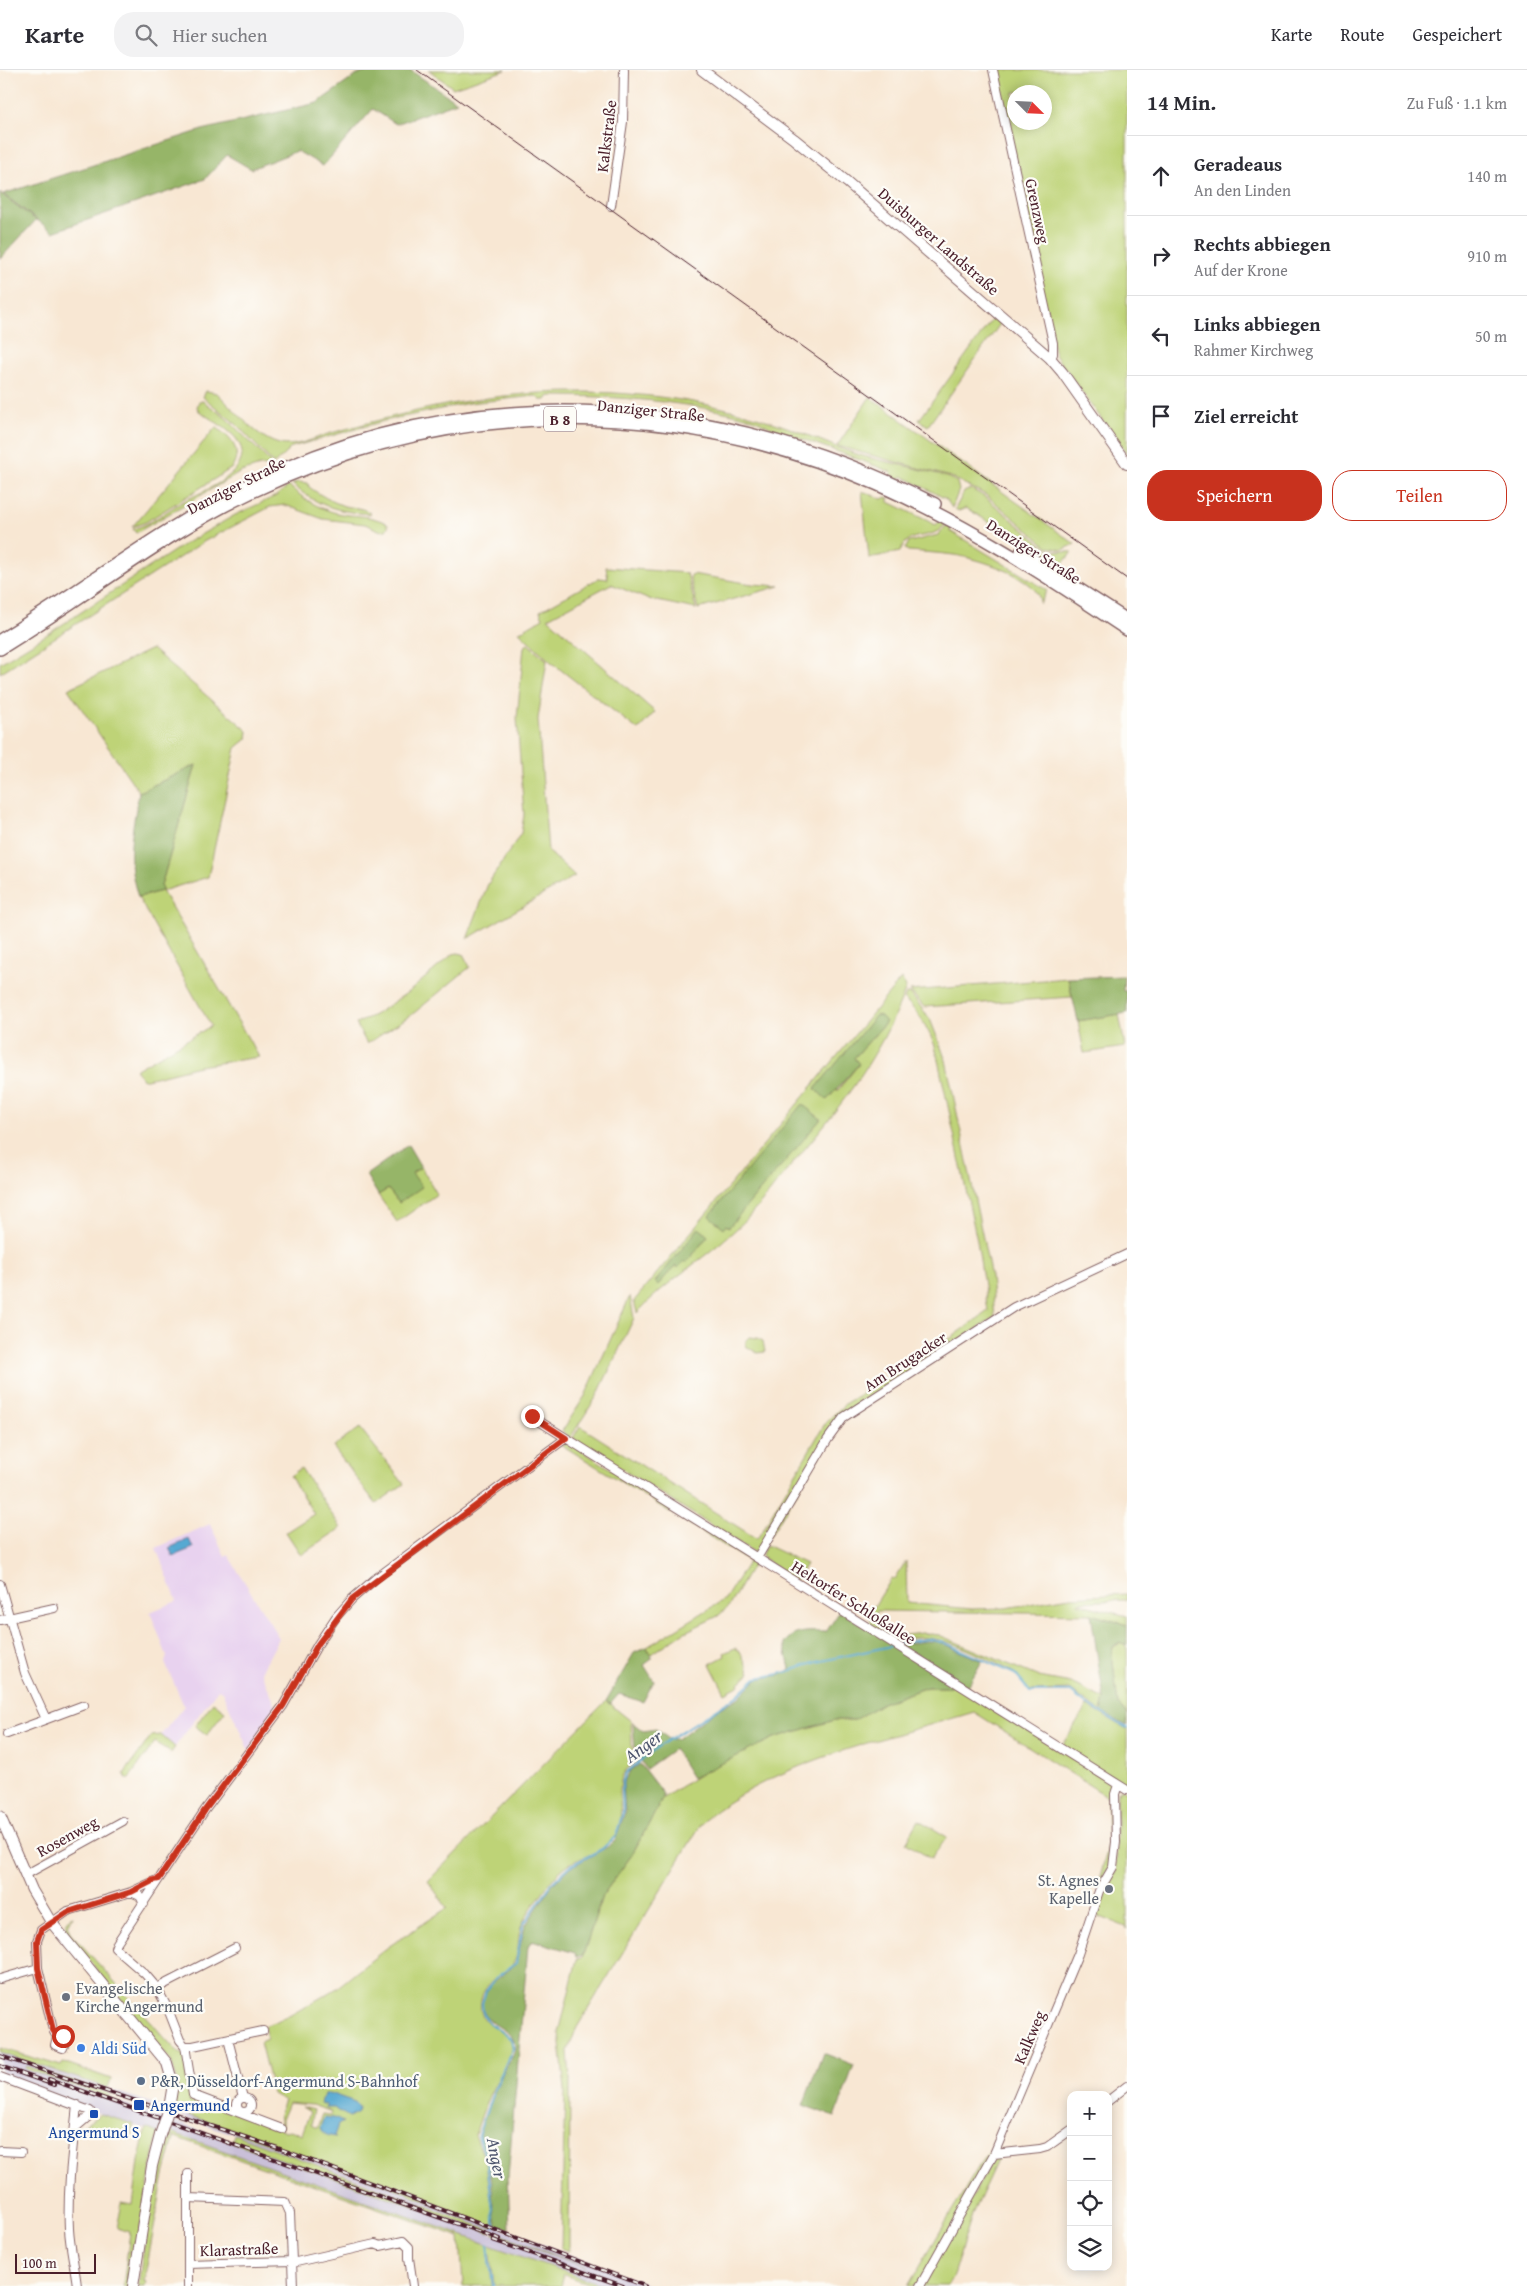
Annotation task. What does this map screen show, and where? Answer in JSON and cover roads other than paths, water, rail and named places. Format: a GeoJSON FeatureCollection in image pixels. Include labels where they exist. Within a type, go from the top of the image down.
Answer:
{"type":"FeatureCollection","features":[{"type":"Feature","properties":{"kind":"highway","name":"Danziger Straße"},"geometry":{"type":"LineString","coordinates":[[0,640],[181,522],[232,493],[286,468],[341,448],[412,428],[485,416],[555,411],[621,412],[680,419],[739,430],[818,453],[879,477],[968,521],[1026,554],[1127,620]]}},
{"type":"Feature","properties":{"kind":"highway","name":"Danziger Straße"},"geometry":{"type":"LineString","coordinates":[[0,649],[185,529],[244,496],[285,477],[338,456],[410,437],[490,423],[554,419],[619,420],[669,425],[737,438],[813,460],[876,484],[964,528],[1022,561],[1127,630]]}},
{"type":"Feature","properties":{"kind":"main road","name":"Duisburger Landstraße"},"geometry":{"type":"LineString","coordinates":[[702,70],[787,133],[847,182],[1050,358],[1127,464]]}},
{"type":"Feature","properties":{"kind":"main road"},"geometry":{"type":"LineString","coordinates":[[0,1816],[25,1875],[51,1922],[165,2060],[174,2084],[152,2166],[133,2286]]}},
{"type":"Feature","properties":{"kind":"street","name":"Kalkstraße"},"geometry":{"type":"LineString","coordinates":[[611,206],[623,122],[624,70]]}},
{"type":"Feature","properties":{"kind":"street","name":"Grenzweg"},"geometry":{"type":"LineString","coordinates":[[993,70],[1053,343],[1053,354],[1050,358]]}},
{"type":"Feature","properties":{"kind":"street","name":"Am Brugacker"},"geometry":{"type":"LineString","coordinates":[[758,1558],[828,1439],[844,1417],[1022,1303],[1127,1254]]}},
{"type":"Feature","properties":{"kind":"street","name":"Heltorfer Schloßallee"},"geometry":{"type":"LineString","coordinates":[[532,1416],[1127,1790]]}},
{"type":"Feature","properties":{"kind":"street"},"geometry":{"type":"LineString","coordinates":[[282,2129],[193,2095],[185,2046],[180,2040],[168,2009],[157,1988],[145,1974],[119,1954],[116,1948],[117,1943],[205,1810],[283,1706],[318,1644],[352,1599],[566,1438]]}},
{"type":"Feature","properties":{"kind":"street"},"geometry":{"type":"LineString","coordinates":[[0,1584],[25,1673],[46,1719]]}},
{"type":"Feature","properties":{"kind":"street"},"geometry":{"type":"LineString","coordinates":[[0,1620],[54,1608]]}},
{"type":"Feature","properties":{"kind":"street"},"geometry":{"type":"LineString","coordinates":[[7,1734],[84,1705]]}},
{"type":"Feature","properties":{"kind":"street","name":"Kalkweg"},"geometry":{"type":"LineString","coordinates":[[920,2286],[994,2154],[1070,1975],[1099,1891],[1114,1864],[1115,1794],[1118,1785]]}},
{"type":"Feature","properties":{"kind":"street","name":"Rosenweg"},"geometry":{"type":"LineString","coordinates":[[25,1875],[123,1821]]}},
{"type":"Feature","properties":{"kind":"street"},"geometry":{"type":"LineString","coordinates":[[57,2036],[38,1968],[38,1937],[41,1930],[76,1908],[131,1892],[159,1879]]}},
{"type":"Feature","properties":{"kind":"street"},"geometry":{"type":"LineString","coordinates":[[131,1892],[140,1896],[144,1904]]}},
{"type":"Feature","properties":{"kind":"street"},"geometry":{"type":"LineString","coordinates":[[157,1988],[236,1948]]}},
{"type":"Feature","properties":{"kind":"street"},"geometry":{"type":"LineString","coordinates":[[0,1979],[38,1968]]}},
{"type":"Feature","properties":{"kind":"street"},"geometry":{"type":"LineString","coordinates":[[185,2046],[193,2046],[263,2031]]}},
{"type":"Feature","properties":{"kind":"street"},"geometry":{"type":"LineString","coordinates":[[228,2039],[243,2098],[237,2104],[241,2112]]}},
{"type":"Feature","properties":{"kind":"street"},"geometry":{"type":"LineString","coordinates":[[0,2078],[77,2105],[90,2112],[88,2117],[75,2128]]}},
{"type":"Feature","properties":{"kind":"street"},"geometry":{"type":"LineString","coordinates":[[1112,2098],[1127,2086]]}},
{"type":"Feature","properties":{"kind":"street"},"geometry":{"type":"LineString","coordinates":[[77,2105],[70,2162],[68,2210],[71,2248],[78,2286]]}},
{"type":"Feature","properties":{"kind":"street"},"geometry":{"type":"LineString","coordinates":[[994,2154],[1047,2147],[1067,2133]]}},
{"type":"Feature","properties":{"kind":"street"},"geometry":{"type":"LineString","coordinates":[[0,2151],[21,2152]]}},
{"type":"Feature","properties":{"kind":"street"},"geometry":{"type":"LineString","coordinates":[[188,2174],[188,2286]]}},
{"type":"Feature","properties":{"kind":"street"},"geometry":{"type":"LineString","coordinates":[[188,2198],[285,2202],[290,2213],[293,2286]]}},
{"type":"Feature","properties":{"kind":"street","name":"Klarastraße"},"geometry":{"type":"LineString","coordinates":[[188,2264],[292,2262],[375,2244],[380,2246],[406,2242],[410,2247],[409,2258],[413,2286]]}},
{"type":"Feature","properties":{"kind":"water"},"geometry":{"type":"Polygon","coordinates":[[[189,1539],[193,1548],[173,1556],[169,1548],[189,1539]]]}},
{"type":"Feature","properties":{"kind":"water"},"geometry":{"type":"Polygon","coordinates":[[[329,2093],[355,2102],[359,2107],[358,2112],[349,2117],[334,2108],[326,2108],[326,2105],[321,2103],[324,2094],[329,2093]]]}},
{"type":"Feature","properties":{"kind":"water"},"geometry":{"type":"Polygon","coordinates":[[[324,2117],[334,2118],[343,2122],[338,2125],[334,2136],[336,2137],[326,2135],[321,2130],[324,2117]]]}},
{"type":"Feature","properties":{"kind":"waterway","name":"Anger"},"geometry":{"type":"LineString","coordinates":[[898,1643],[928,1639],[945,1643],[1015,1674],[1030,1692],[1071,1692],[1086,1704],[1127,1728]]}},
{"type":"Feature","properties":{"kind":"waterway","name":"Anger"},"geometry":{"type":"LineString","coordinates":[[495,2227],[487,2161],[478,2135],[493,2092],[513,2048],[511,2039],[489,2023],[483,2013],[482,2003],[486,1991],[497,1977],[516,1963],[523,1925],[553,1882],[570,1866],[602,1849],[616,1836],[623,1812],[622,1783],[626,1773],[656,1748],[737,1696],[756,1678],[780,1674],[817,1662],[891,1646]]}},
{"type":"Feature","properties":{"kind":"waterway","name":"Anger"},"geometry":{"type":"LineString","coordinates":[[488,2244],[493,2286]]}},
{"type":"Feature","properties":{"kind":"tram line"},"geometry":{"type":"LineString","coordinates":[[417,70],[1127,579]]}},
{"type":"Feature","properties":{"kind":"railway"},"geometry":{"type":"LineString","coordinates":[[0,2056],[278,2148],[645,2286]]}},
{"type":"Feature","properties":{"kind":"railway"},"geometry":{"type":"LineString","coordinates":[[0,2066],[54,2085]]}},
{"type":"Feature","properties":{"kind":"railway"},"geometry":{"type":"LineString","coordinates":[[49,2079],[500,2239]]}},
{"type":"Feature","properties":{"kind":"railway"},"geometry":{"type":"LineString","coordinates":[[493,2240],[623,2286]]}},
{"type":"Feature","properties":{"kind":"place","name":"St. Agnes Kapelle"},"geometry":{"type":"Point","coordinates":[1109,1889]}},
{"type":"Feature","properties":{"kind":"place","name":"Evangelische Kirche Angermund"},"geometry":{"type":"Point","coordinates":[66,1997]}},
{"type":"Feature","properties":{"kind":"place","name":"Aldi Süd"},"geometry":{"type":"Point","coordinates":[81,2048]}},
{"type":"Feature","properties":{"kind":"place","name":"P&R, Düsseldorf-Angermund S-Bahnhof"},"geometry":{"type":"Point","coordinates":[141,2081]}},
{"type":"Feature","properties":{"kind":"place","name":"Angermund"},"geometry":{"type":"Point","coordinates":[139,2105]}},
{"type":"Feature","properties":{"kind":"place","name":"Angermund S"},"geometry":{"type":"Point","coordinates":[94,2114]}}]}
